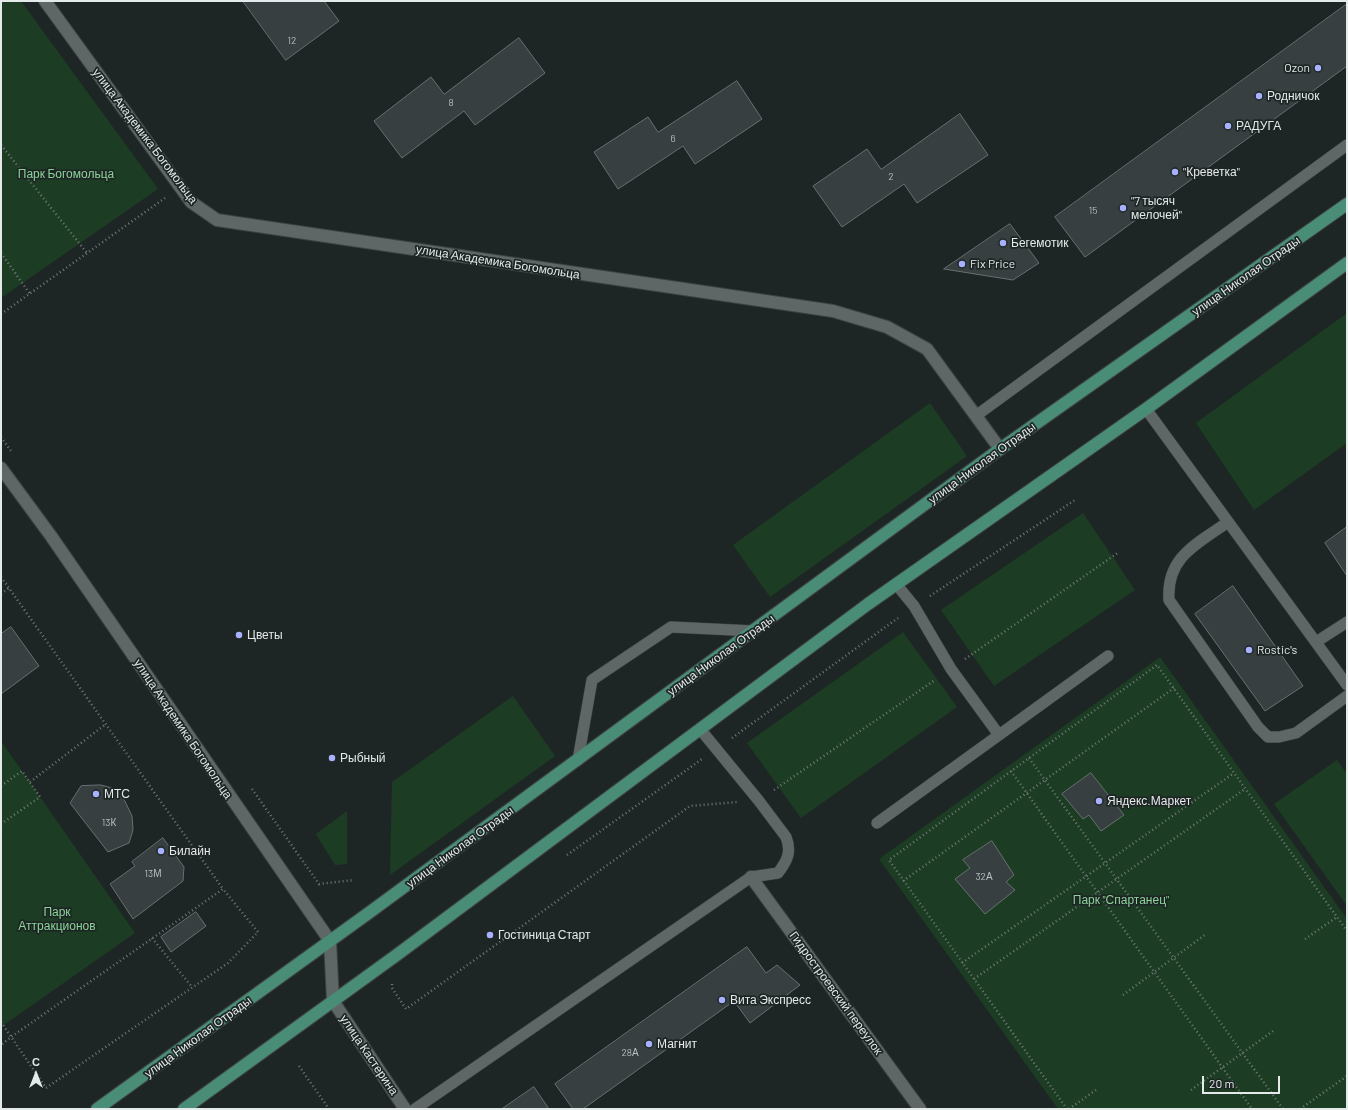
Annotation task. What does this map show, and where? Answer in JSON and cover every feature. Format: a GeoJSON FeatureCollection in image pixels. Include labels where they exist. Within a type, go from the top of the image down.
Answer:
{"type":"FeatureCollection","features":[{"type":"Feature","properties":{"kind":"main road","name":"улица Николая Отрады"},"geometry":{"type":"LineString","coordinates":[[97,1109],[578,760],[1000,449],[1347,204]]}},
{"type":"Feature","properties":{"kind":"main road"},"geometry":{"type":"LineString","coordinates":[[184,1109],[333,1001],[896,584],[1146,409],[1347,263]]}},
{"type":"Feature","properties":{"kind":"street","name":"улица Академика Богомольца"},"geometry":{"type":"LineString","coordinates":[[45,1],[191,202],[217,220],[833,311],[887,327],[927,349],[977,415],[1000,449]]}},
{"type":"Feature","properties":{"kind":"street","name":"улица Академика Богомольца"},"geometry":{"type":"LineString","coordinates":[[1,468],[51,536],[330,941]]}},
{"type":"Feature","properties":{"kind":"street","name":"Гидростроевский переулок"},"geometry":{"type":"LineString","coordinates":[[751,877],[920,1109]]}},
{"type":"Feature","properties":{"kind":"street"},"geometry":{"type":"LineString","coordinates":[[330,941],[333,1001]]}},
{"type":"Feature","properties":{"kind":"street","name":"улица Кастерина"},"geometry":{"type":"LineString","coordinates":[[333,1001],[405,1109]]}},
{"type":"Feature","properties":{"kind":"lane"},"geometry":{"type":"LineString","coordinates":[[977,415],[1347,145]]}},
{"type":"Feature","properties":{"kind":"lane"},"geometry":{"type":"LineString","coordinates":[[1146,409],[1347,685]]}},
{"type":"Feature","properties":{"kind":"lane"},"geometry":{"type":"LineString","coordinates":[[1228,522],[1186,552],[1172,569],[1168,587],[1169,600],[1258,727],[1268,737],[1279,737],[1296,733],[1347,696]]}},
{"type":"Feature","properties":{"kind":"lane"},"geometry":{"type":"LineString","coordinates":[[896,584],[914,606],[950,669],[999,735]]}},
{"type":"Feature","properties":{"kind":"lane"},"geometry":{"type":"LineString","coordinates":[[1316,642],[1347,622]]}},
{"type":"Feature","properties":{"kind":"lane"},"geometry":{"type":"LineString","coordinates":[[578,760],[592,680],[671,627],[754,631]]}},
{"type":"Feature","properties":{"kind":"lane"},"geometry":{"type":"LineString","coordinates":[[877,823],[1108,656]]}},
{"type":"Feature","properties":{"kind":"lane"},"geometry":{"type":"LineString","coordinates":[[415,1109],[751,877],[778,873],[789,858],[788,843],[759,801],[700,729]]}},
{"type":"Feature","properties":{"kind":"path"},"geometry":{"type":"LineString","coordinates":[[1,145],[88,253]]}},
{"type":"Feature","properties":{"kind":"path"},"geometry":{"type":"LineString","coordinates":[[1,314],[180,187]]}},
{"type":"Feature","properties":{"kind":"path"},"geometry":{"type":"LineString","coordinates":[[1,253],[30,294]]}},
{"type":"Feature","properties":{"kind":"path"},"geometry":{"type":"LineString","coordinates":[[562,858],[914,606],[1075,500]]}},
{"type":"Feature","properties":{"kind":"path"},"geometry":{"type":"LineString","coordinates":[[1,577],[223,889],[258,932],[228,963],[46,1088],[1,1022]]}},
{"type":"Feature","properties":{"kind":"path"},"geometry":{"type":"LineString","coordinates":[[1,594],[9,588]]}},
{"type":"Feature","properties":{"kind":"path"},"geometry":{"type":"LineString","coordinates":[[1096,1090],[1068,1109],[889,860],[1157,665],[1347,931]]}},
{"type":"Feature","properties":{"kind":"path"},"geometry":{"type":"LineString","coordinates":[[904,880],[1174,688]]}},
{"type":"Feature","properties":{"kind":"path"},"geometry":{"type":"LineString","coordinates":[[30,782],[106,724]]}},
{"type":"Feature","properties":{"kind":"path"},"geometry":{"type":"LineString","coordinates":[[1029,758],[1283,1109]]}},
{"type":"Feature","properties":{"kind":"path"},"geometry":{"type":"LineString","coordinates":[[1,786],[22,771],[40,797],[1,824]]}},
{"type":"Feature","properties":{"kind":"path"},"geometry":{"type":"LineString","coordinates":[[1011,771],[1252,1109]]}},
{"type":"Feature","properties":{"kind":"path"},"geometry":{"type":"LineString","coordinates":[[962,963],[1234,773]]}},
{"type":"Feature","properties":{"kind":"path"},"geometry":{"type":"LineString","coordinates":[[974,979],[1246,789]]}},
{"type":"Feature","properties":{"kind":"path"},"geometry":{"type":"LineString","coordinates":[[319,884],[354,880]]}},
{"type":"Feature","properties":{"kind":"path"},"geometry":{"type":"LineString","coordinates":[[1,1045],[223,889]]}},
{"type":"Feature","properties":{"kind":"path"},"geometry":{"type":"LineString","coordinates":[[1306,939],[1337,917]]}},
{"type":"Feature","properties":{"kind":"path"},"geometry":{"type":"LineString","coordinates":[[1123,995],[1206,934]]}},
{"type":"Feature","properties":{"kind":"path"},"geometry":{"type":"LineString","coordinates":[[152,938],[192,987]]}},
{"type":"Feature","properties":{"kind":"path"},"geometry":{"type":"LineString","coordinates":[[392,980],[392,988],[406,1009]]}},
{"type":"Feature","properties":{"kind":"path"},"geometry":{"type":"LineString","coordinates":[[1191,1090],[1273,1031]]}},
{"type":"Feature","properties":{"kind":"path"},"geometry":{"type":"LineString","coordinates":[[299,1066],[329,1109]]}},
{"type":"Feature","properties":{"kind":"path"},"geometry":{"type":"LineString","coordinates":[[1300,1109],[1347,1076]]}},
{"type":"Feature","properties":{"kind":"green space","name":"Парк Богомольца"},"geometry":{"type":"Polygon","coordinates":[[[1,1],[21,1],[158,189],[1,298],[1,1]]]}},
{"type":"Feature","properties":{"kind":"green space"},"geometry":{"type":"Polygon","coordinates":[[[1347,313],[1347,443],[1254,510],[1196,423],[1347,313]]]}},
{"type":"Feature","properties":{"kind":"green space"},"geometry":{"type":"Polygon","coordinates":[[[930,403],[967,456],[770,597],[733,545],[930,403]]]}},
{"type":"Feature","properties":{"kind":"green space"},"geometry":{"type":"Polygon","coordinates":[[[1083,513],[1135,590],[994,686],[941,610],[1083,513]]]}},
{"type":"Feature","properties":{"kind":"green space"},"geometry":{"type":"Polygon","coordinates":[[[903,632],[957,707],[801,818],[747,743],[903,632]]]}},
{"type":"Feature","properties":{"kind":"green space","name":"Парк \"Спартанец\""},"geometry":{"type":"Polygon","coordinates":[[[1160,657],[1347,919],[1347,1109],[1058,1109],[879,859],[1160,657]]]}},
{"type":"Feature","properties":{"kind":"green space"},"geometry":{"type":"Polygon","coordinates":[[[513,696],[555,756],[390,875],[392,782],[513,696]]]}},
{"type":"Feature","properties":{"kind":"green space","name":"Парк Аттракционов"},"geometry":{"type":"Polygon","coordinates":[[[1,741],[135,933],[1,1027],[1,741]]]}},
{"type":"Feature","properties":{"kind":"green space"},"geometry":{"type":"Polygon","coordinates":[[[1337,760],[1347,774],[1347,906],[1274,804],[1337,760]]]}},
{"type":"Feature","properties":{"kind":"green space"},"geometry":{"type":"Polygon","coordinates":[[[347,811],[347,864],[335,865],[316,834],[347,811]]]}},
{"type":"Feature","properties":{"kind":"building"},"geometry":{"type":"Polygon","coordinates":[[[243,1],[324,1],[339,21],[286,60],[243,1]]]}},
{"type":"Feature","properties":{"kind":"building"},"geometry":{"type":"Polygon","coordinates":[[[1347,4],[1347,66],[1085,257],[1055,217],[1347,4]]]}},
{"type":"Feature","properties":{"kind":"building"},"geometry":{"type":"Polygon","coordinates":[[[519,38],[545,73],[475,125],[464,111],[402,158],[374,121],[431,77],[444,94],[519,38]]]}},
{"type":"Feature","properties":{"kind":"building"},"geometry":{"type":"Polygon","coordinates":[[[737,81],[762,119],[695,164],[683,146],[618,189],[594,152],[648,117],[658,132],[737,81]]]}},
{"type":"Feature","properties":{"kind":"building"},"geometry":{"type":"Polygon","coordinates":[[[960,114],[988,155],[917,203],[904,184],[842,227],[813,186],[867,149],[881,169],[960,114]]]}},
{"type":"Feature","properties":{"kind":"building","name":"Бегемотик"},"geometry":{"type":"Polygon","coordinates":[[[1010,224],[1039,263],[1013,280],[944,269],[1010,224]]]}},
{"type":"Feature","properties":{"kind":"building"},"geometry":{"type":"Polygon","coordinates":[[[1347,527],[1347,576],[1325,543],[1347,527]]]}},
{"type":"Feature","properties":{"kind":"building","name":"Rostic's"},"geometry":{"type":"Polygon","coordinates":[[[1233,586],[1303,686],[1265,711],[1195,614],[1233,586]]]}},
{"type":"Feature","properties":{"kind":"building"},"geometry":{"type":"Polygon","coordinates":[[[11,627],[39,666],[1,694],[1,634],[11,627]]]}},
{"type":"Feature","properties":{"kind":"building"},"geometry":{"type":"Polygon","coordinates":[[[1091,773],[1124,815],[1101,831],[1089,815],[1083,819],[1062,794],[1091,773]]]}},
{"type":"Feature","properties":{"kind":"building"},"geometry":{"type":"Polygon","coordinates":[[[101,785],[112,788],[122,795],[132,816],[133,830],[129,843],[108,852],[70,803],[81,786],[101,785]]]}},
{"type":"Feature","properties":{"kind":"building"},"geometry":{"type":"Polygon","coordinates":[[[163,838],[184,867],[183,881],[133,919],[110,884],[135,866],[132,862],[163,838]]]}},
{"type":"Feature","properties":{"kind":"building"},"geometry":{"type":"Polygon","coordinates":[[[992,841],[1014,875],[1006,882],[1015,890],[985,914],[955,879],[970,868],[963,860],[992,841]]]}},
{"type":"Feature","properties":{"kind":"building"},"geometry":{"type":"Polygon","coordinates":[[[196,912],[206,926],[171,952],[161,937],[196,912]]]}},
{"type":"Feature","properties":{"kind":"building"},"geometry":{"type":"Polygon","coordinates":[[[747,947],[766,973],[777,965],[800,985],[750,1023],[734,1001],[583,1109],[573,1109],[555,1084],[747,947]]]}},
{"type":"Feature","properties":{"kind":"building"},"geometry":{"type":"Polygon","coordinates":[[[534,1087],[549,1109],[502,1109],[534,1087]]]}},
{"type":"Feature","properties":{"kind":"place","name":"Ozon"},"geometry":{"type":"Point","coordinates":[1318,68]}},
{"type":"Feature","properties":{"kind":"place","name":"Родничок"},"geometry":{"type":"Point","coordinates":[1259,96]}},
{"type":"Feature","properties":{"kind":"place","name":"РАДУГА"},"geometry":{"type":"Point","coordinates":[1228,126]}},
{"type":"Feature","properties":{"kind":"place","name":"\"Креветка\""},"geometry":{"type":"Point","coordinates":[1175,172]}},
{"type":"Feature","properties":{"kind":"place","name":"\"7 тысяч мелочей\""},"geometry":{"type":"Point","coordinates":[1123,208]}},
{"type":"Feature","properties":{"kind":"place","name":"Бегемотик"},"geometry":{"type":"Point","coordinates":[1003,243]}},
{"type":"Feature","properties":{"kind":"place","name":"Fix Price"},"geometry":{"type":"Point","coordinates":[962,264]}},
{"type":"Feature","properties":{"kind":"place","name":"Цветы"},"geometry":{"type":"Point","coordinates":[239,635]}},
{"type":"Feature","properties":{"kind":"place","name":"Rostic's"},"geometry":{"type":"Point","coordinates":[1249,650]}},
{"type":"Feature","properties":{"kind":"place","name":"Рыбный"},"geometry":{"type":"Point","coordinates":[332,758]}},
{"type":"Feature","properties":{"kind":"place","name":"МТС"},"geometry":{"type":"Point","coordinates":[96,794]}},
{"type":"Feature","properties":{"kind":"place","name":"Яндекс.Маркет"},"geometry":{"type":"Point","coordinates":[1099,801]}},
{"type":"Feature","properties":{"kind":"place","name":"Билайн"},"geometry":{"type":"Point","coordinates":[161,851]}},
{"type":"Feature","properties":{"kind":"place","name":"Гостиница Старт"},"geometry":{"type":"Point","coordinates":[490,935]}},
{"type":"Feature","properties":{"kind":"place","name":"Вита Экспресс"},"geometry":{"type":"Point","coordinates":[722,1000]}},
{"type":"Feature","properties":{"kind":"place","name":"Магнит"},"geometry":{"type":"Point","coordinates":[649,1044]}}]}
